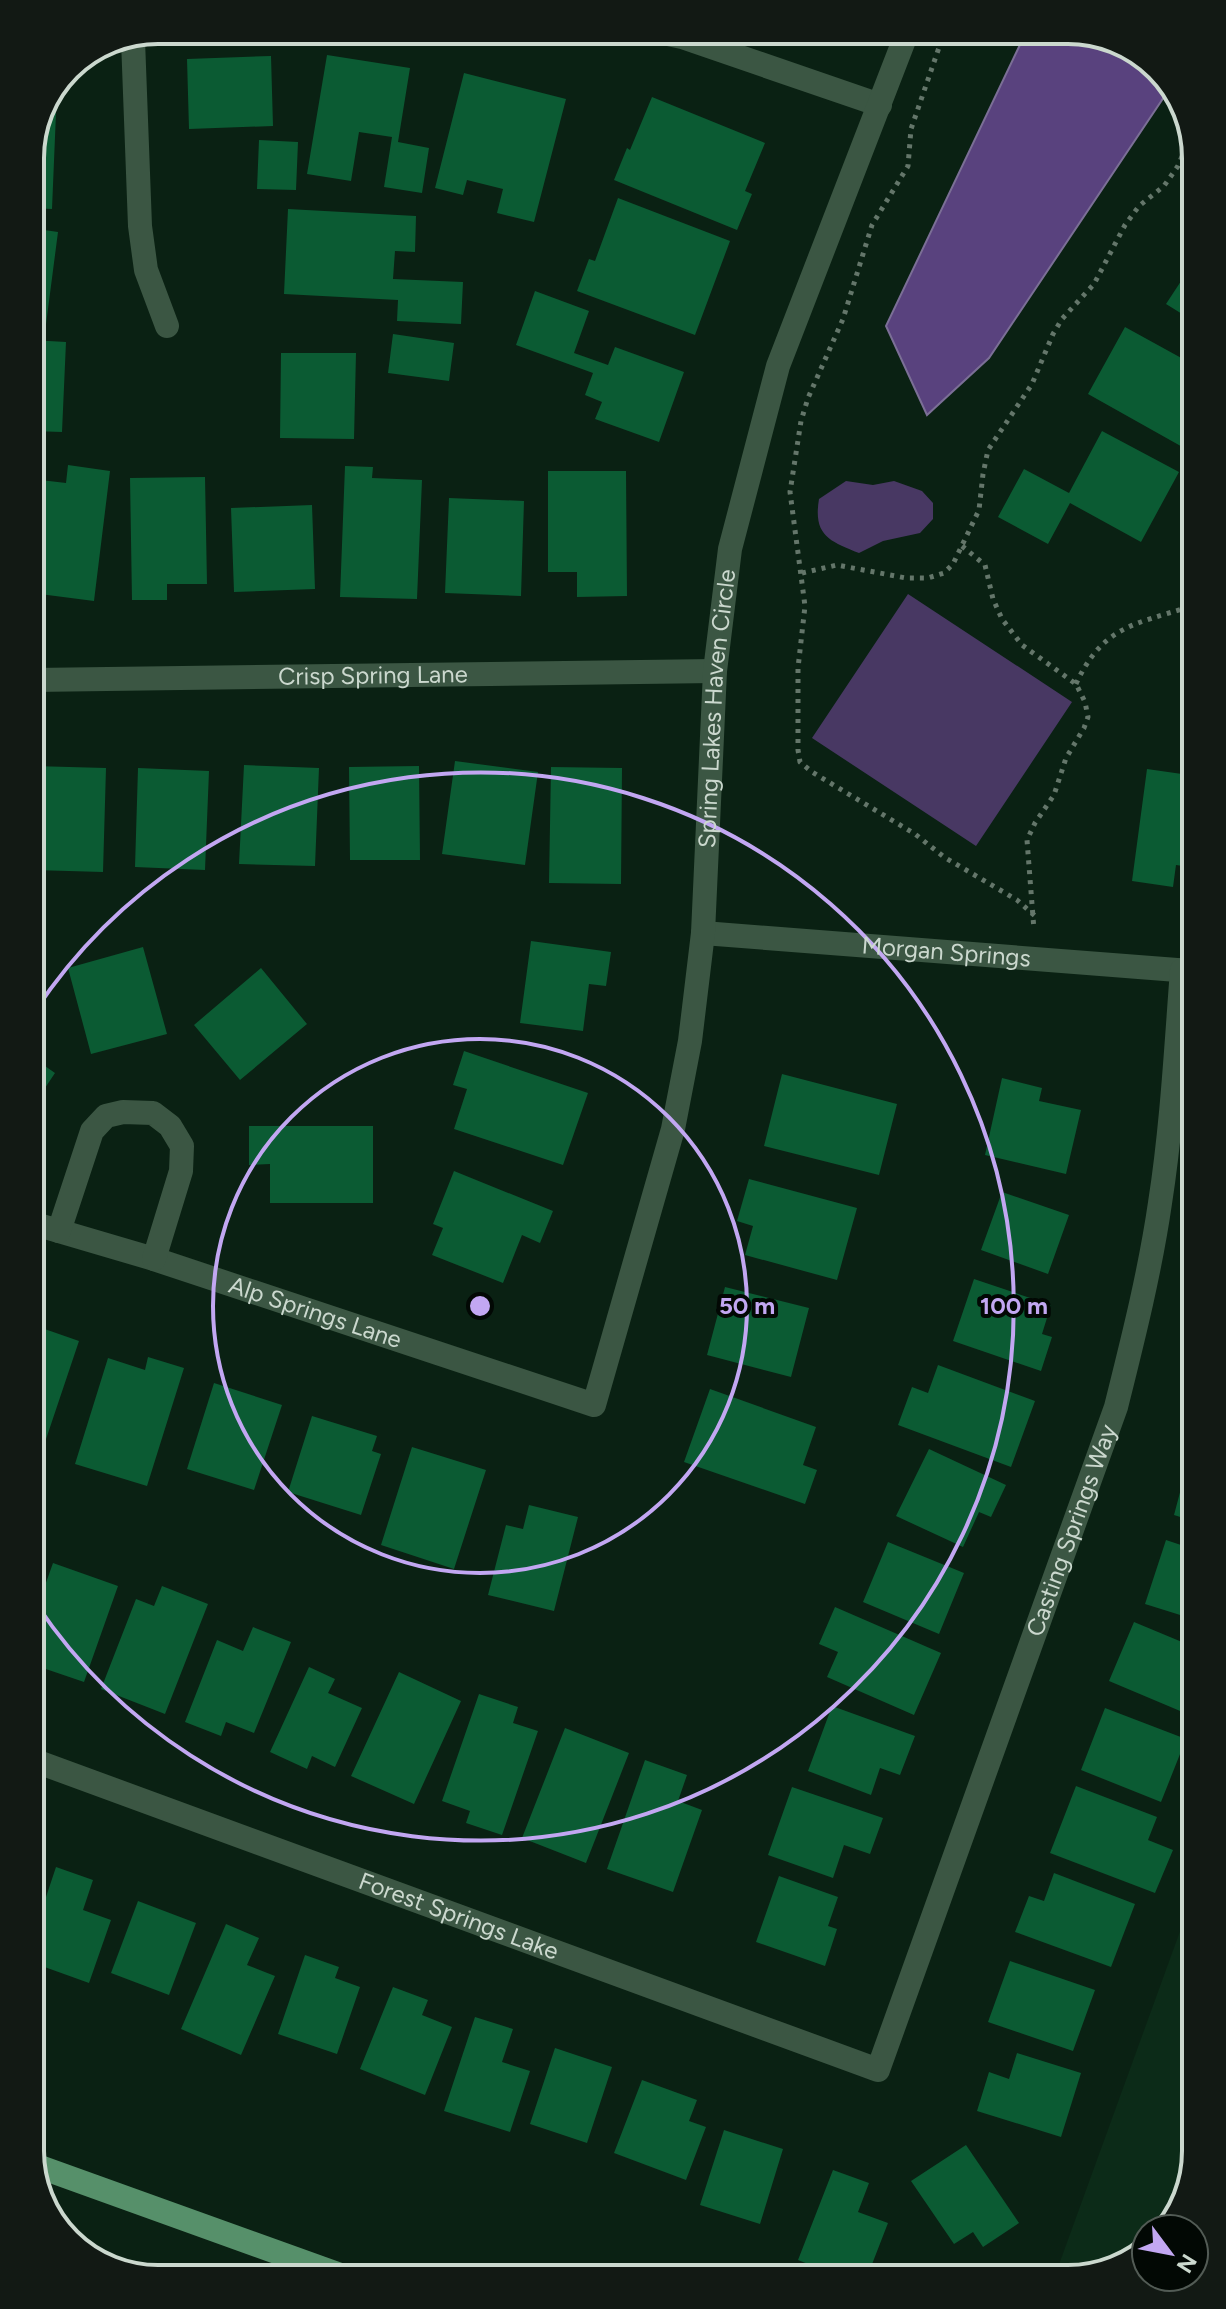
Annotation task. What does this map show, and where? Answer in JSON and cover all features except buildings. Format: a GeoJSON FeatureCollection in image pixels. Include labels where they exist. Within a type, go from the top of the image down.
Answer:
{"type":"FeatureCollection","features":[{"type":"Feature","properties":{"kind":"main road"},"geometry":{"type":"LineString","coordinates":[[46,2169],[313,2265]]}},
{"type":"Feature","properties":{"kind":"street"},"geometry":{"type":"LineString","coordinates":[[702,44],[880,105]]}},
{"type":"Feature","properties":{"kind":"street","name":"Spring Lakes Haven Circle"},"geometry":{"type":"LineString","coordinates":[[594,1405],[673,1129],[690,1041],[703,933],[715,671],[730,549],[778,366],[903,44]]}},
{"type":"Feature","properties":{"kind":"street"},"geometry":{"type":"LineString","coordinates":[[133,47],[140,226],[146,270],[167,326]]}},
{"type":"Feature","properties":{"kind":"street","name":"Crisp Spring Lane"},"geometry":{"type":"LineString","coordinates":[[44,680],[715,671]]}},
{"type":"Feature","properties":{"kind":"street","name":"Morgan Springs"},"geometry":{"type":"LineString","coordinates":[[703,933],[1182,970]]}},
{"type":"Feature","properties":{"kind":"street","name":"Casting Springs Way"},"geometry":{"type":"LineString","coordinates":[[878,2070],[1116,1407],[1140,1313],[1161,1201],[1182,1005]]}},
{"type":"Feature","properties":{"kind":"street"},"geometry":{"type":"LineString","coordinates":[[47,1227],[92,1131],[106,1116],[123,1112],[153,1113],[170,1126],[182,1146],[181,1171],[154,1259]]}},
{"type":"Feature","properties":{"kind":"street","name":"Alp Springs Lane"},"geometry":{"type":"LineString","coordinates":[[47,1227],[154,1259],[594,1405]]}},
{"type":"Feature","properties":{"kind":"street","name":"Forest Springs Lake"},"geometry":{"type":"LineString","coordinates":[[44,1764],[878,2070]]}},
{"type":"Feature","properties":{"kind":"path"},"geometry":{"type":"LineString","coordinates":[[940,44],[911,129],[908,166],[872,225],[843,319],[801,421],[790,492],[805,606],[798,668],[800,762],[915,834],[944,857],[1017,900],[1035,916]]}},
{"type":"Feature","properties":{"kind":"path"},"geometry":{"type":"LineString","coordinates":[[802,573],[837,565],[906,578],[928,578],[944,573],[953,564],[979,510],[988,450],[1032,384],[1053,334],[1062,319],[1094,284],[1125,225],[1139,206],[1164,186],[1182,157]]}},
{"type":"Feature","properties":{"kind":"path"},"geometry":{"type":"LineString","coordinates":[[962,546],[985,565],[993,599],[1002,619],[1022,645],[1076,684],[1088,717],[1066,758],[1054,795],[1027,840],[1035,916],[1032,959]]}},
{"type":"Feature","properties":{"kind":"path"},"geometry":{"type":"LineString","coordinates":[[1076,684],[1087,661],[1113,635],[1146,620],[1182,609]]}},
{"type":"Feature","properties":{"kind":"shaded area"},"geometry":{"type":"Polygon","coordinates":[[[1020,44],[1090,46],[1125,59],[1149,77],[1164,97],[989,358],[927,415],[886,326],[1020,44]]]}},
{"type":"Feature","properties":{"kind":"shaded area"},"geometry":{"type":"Polygon","coordinates":[[[846,481],[873,485],[894,481],[922,491],[933,503],[933,519],[920,533],[883,541],[859,553],[848,549],[826,535],[818,521],[819,499],[846,481]]]}},
{"type":"Feature","properties":{"kind":"shaded area"},"geometry":{"type":"Polygon","coordinates":[[[908,594],[1072,702],[976,846],[812,738],[908,594]]]}},
{"type":"Feature","properties":{"kind":"shaded area"},"geometry":{"type":"Polygon","coordinates":[[[1182,1926],[1182,2151],[1178,2181],[1164,2213],[1130,2213],[1130,2246],[1090,2263],[1059,2265],[1182,1926]]]}}]}
